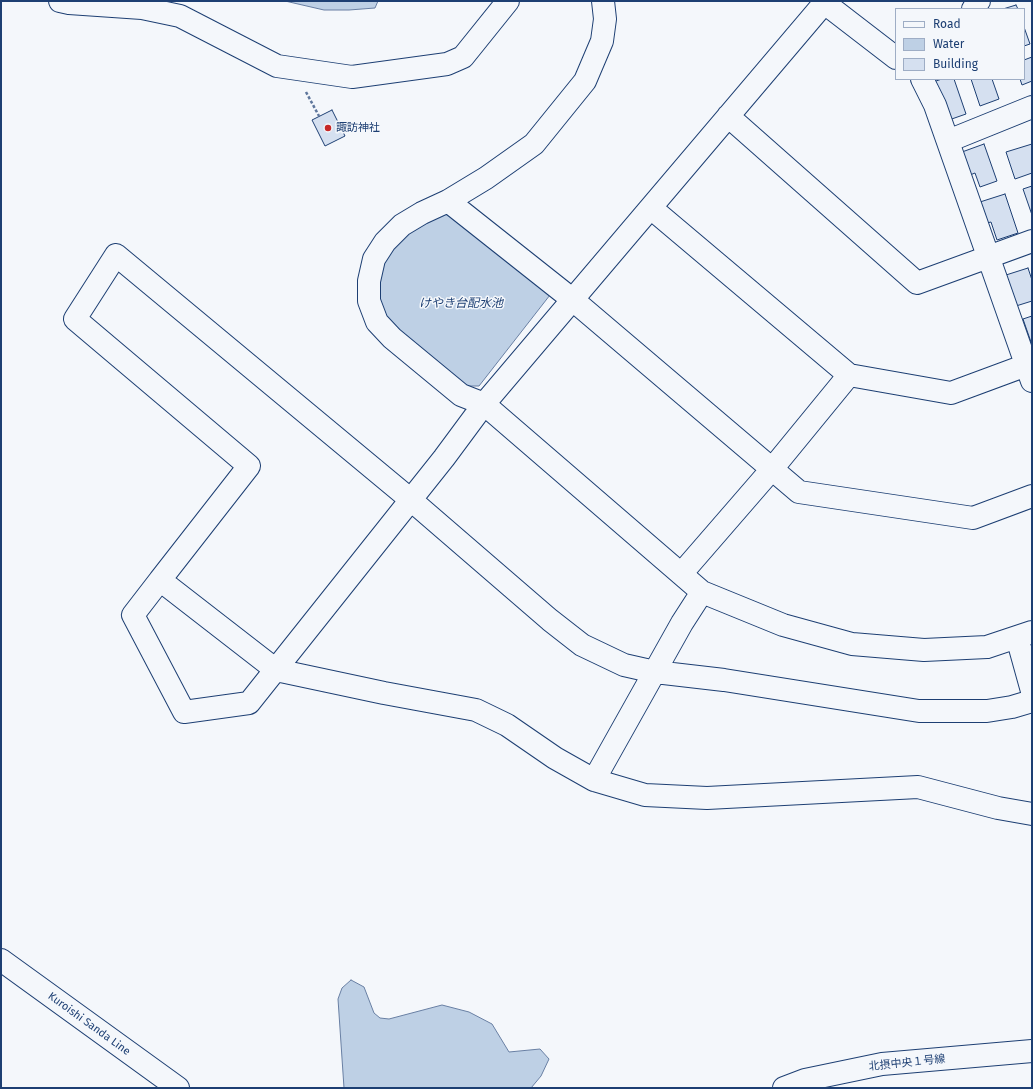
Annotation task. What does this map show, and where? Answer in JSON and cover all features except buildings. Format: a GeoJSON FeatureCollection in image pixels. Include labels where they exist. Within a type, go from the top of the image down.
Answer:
{"type":"FeatureCollection","features":[{"type":"Feature","properties":{"kind":"street"},"geometry":{"type":"LineString","coordinates":[[60,1],[69,3],[142,8],[180,16],[277,66],[352,77],[447,64],[463,57],[508,1]]}},
{"type":"Feature","properties":{"kind":"street"},"geometry":{"type":"LineString","coordinates":[[603,1],[605,19],[602,41],[586,81],[534,144],[486,178],[448,201],[422,213],[402,225],[385,242],[374,260],[369,281],[369,301],[377,322],[392,338],[461,395],[484,404],[702,592],[782,625],[852,644],[931,650],[987,648],[1024,635],[1032,691]]}},
{"type":"Feature","properties":{"kind":"street"},"geometry":{"type":"LineString","coordinates":[[895,57],[824,2],[484,404],[411,500],[249,703],[184,712],[133,615],[249,466],[75,319],[116,255],[411,500],[550,620],[582,645],[624,665],[656,672],[724,680],[919,711],[987,711],[1012,707],[1032,701]]}},
{"type":"Feature","properties":{"kind":"street"},"geometry":{"type":"LineString","coordinates":[[651,208],[849,375],[950,393],[1030,370],[988,257],[935,105],[922,80]]}},
{"type":"Feature","properties":{"kind":"street"},"geometry":{"type":"LineString","coordinates":[[948,141],[1032,107]]}},
{"type":"Feature","properties":{"kind":"street"},"geometry":{"type":"LineString","coordinates":[[728,116],[917,283],[1032,241]]}},
{"type":"Feature","properties":{"kind":"street"},"geometry":{"type":"LineString","coordinates":[[448,201],[573,300],[799,492],[973,518],[1032,496]]}},
{"type":"Feature","properties":{"kind":"street"},"geometry":{"type":"LineString","coordinates":[[681,574],[772,469],[849,375]]}},
{"type":"Feature","properties":{"kind":"street"},"geometry":{"type":"LineString","coordinates":[[160,580],[276,670],[384,693],[476,710],[507,725],[555,758],[594,780],[645,795],[707,798],[918,787],[998,808],[1032,814]]}},
{"type":"Feature","properties":{"kind":"street"},"geometry":{"type":"LineString","coordinates":[[594,780],[656,672],[682,623],[702,592]]}},
{"type":"Feature","properties":{"kind":"street","name":"Kuroishi Sanda Line"},"geometry":{"type":"LineString","coordinates":[[1,960],[178,1088]]}},
{"type":"Feature","properties":{"kind":"street","name":"北摂中央１号線"},"geometry":{"type":"LineString","coordinates":[[784,1088],[805,1080],[882,1064],[1032,1051]]}},
{"type":"Feature","properties":{"kind":"water"},"geometry":{"type":"Polygon","coordinates":[[[285,1],[378,1],[375,8],[324,10],[285,1]]]}},
{"type":"Feature","properties":{"kind":"water","name":"けやき台配水池"},"geometry":{"type":"Polygon","coordinates":[[[444,212],[550,295],[479,386],[463,386],[388,323],[377,296],[380,269],[403,235],[444,212]]]}},
{"type":"Feature","properties":{"kind":"water"},"geometry":{"type":"Polygon","coordinates":[[[351,980],[364,987],[374,1013],[380,1018],[389,1019],[442,1005],[469,1012],[492,1024],[509,1052],[540,1049],[549,1059],[541,1076],[531,1088],[344,1088],[338,999],[342,988],[351,980]]]}},
{"type":"Feature","properties":{"kind":"place","name":"諏訪神社"},"geometry":{"type":"Point","coordinates":[328,128]}}]}
